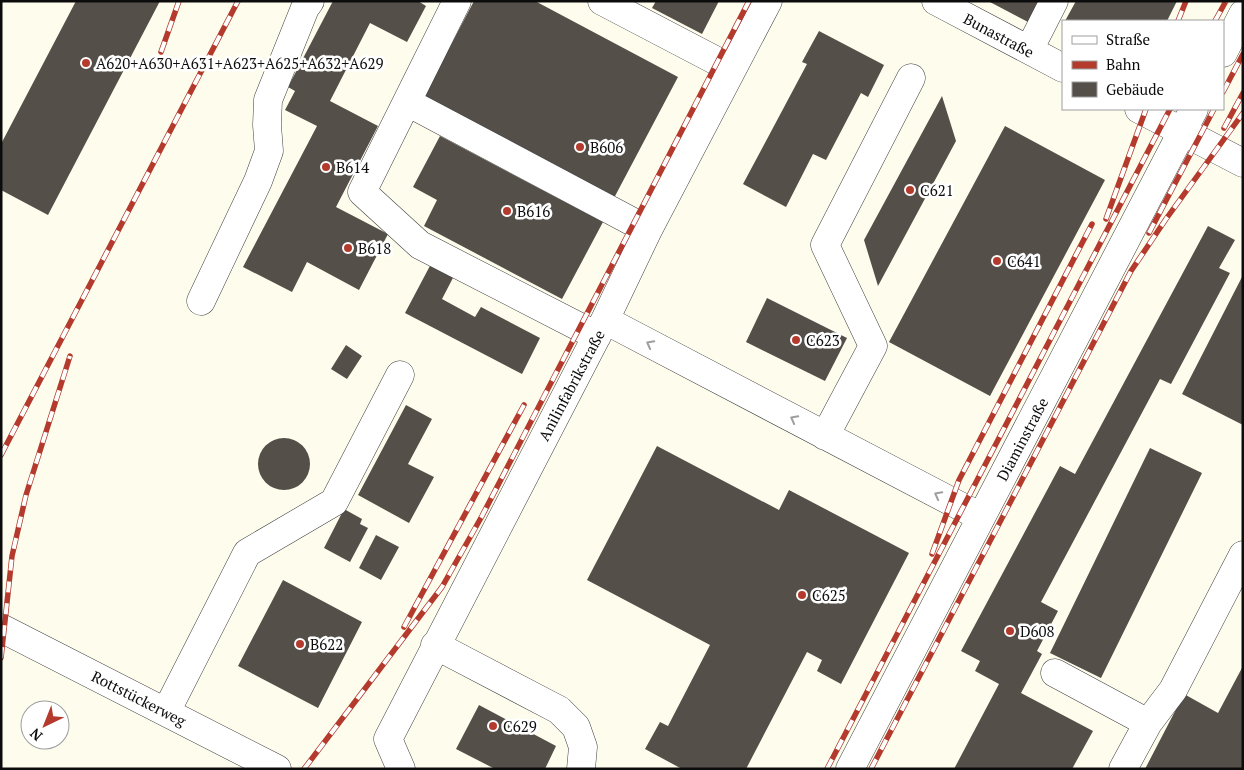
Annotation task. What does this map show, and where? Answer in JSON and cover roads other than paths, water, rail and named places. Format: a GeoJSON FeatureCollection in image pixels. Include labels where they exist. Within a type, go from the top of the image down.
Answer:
{"type":"FeatureCollection","features":[{"type":"Feature","properties":{"kind":"street"},"geometry":{"type":"LineString","coordinates":[[201,301],[258,181],[269,151],[268,100],[305,8],[310,1]]}},
{"type":"Feature","properties":{"kind":"street"},"geometry":{"type":"LineString","coordinates":[[457,1],[362,192],[420,245],[601,328],[825,436],[981,518]]}},
{"type":"Feature","properties":{"kind":"street"},"geometry":{"type":"LineString","coordinates":[[602,1],[732,69]]}},
{"type":"Feature","properties":{"kind":"street","name":"Anilinfabrikstraße"},"geometry":{"type":"LineString","coordinates":[[401,769],[388,738],[601,328],[648,230],[768,1]]}},
{"type":"Feature","properties":{"kind":"street"},"geometry":{"type":"LineString","coordinates":[[1029,50],[1054,1]]}},
{"type":"Feature","properties":{"kind":"street","name":"Bunastraße"},"geometry":{"type":"LineString","coordinates":[[938,2],[1062,67]]}},
{"type":"Feature","properties":{"kind":"street"},"geometry":{"type":"LineString","coordinates":[[1224,51],[1243,14]]}},
{"type":"Feature","properties":{"kind":"street"},"geometry":{"type":"LineString","coordinates":[[825,436],[873,346],[825,245],[910,78]]}},
{"type":"Feature","properties":{"kind":"street"},"geometry":{"type":"LineString","coordinates":[[407,102],[648,230]]}},
{"type":"Feature","properties":{"kind":"street"},"geometry":{"type":"LineString","coordinates":[[1143,110],[1188,120],[1243,163]]}},
{"type":"Feature","properties":{"kind":"street","name":"Diaminstraße"},"geometry":{"type":"LineString","coordinates":[[850,769],[1188,120]]}},
{"type":"Feature","properties":{"kind":"street"},"geometry":{"type":"LineString","coordinates":[[166,712],[247,553],[334,502],[400,374]]}},
{"type":"Feature","properties":{"kind":"street"},"geometry":{"type":"LineString","coordinates":[[1123,769],[1148,722],[1172,690],[1243,555]]}},
{"type":"Feature","properties":{"kind":"street","name":"Rottstückerweg"},"geometry":{"type":"LineString","coordinates":[[1,628],[277,769]]}},
{"type":"Feature","properties":{"kind":"street"},"geometry":{"type":"LineString","coordinates":[[435,645],[559,710],[576,727],[583,747],[581,769]]}},
{"type":"Feature","properties":{"kind":"street"},"geometry":{"type":"LineString","coordinates":[[1055,673],[1148,722]]}},
{"type":"Feature","properties":{"kind":"railway"},"geometry":{"type":"LineString","coordinates":[[161,52],[179,1]]}},
{"type":"Feature","properties":{"kind":"railway"},"geometry":{"type":"LineString","coordinates":[[1,455],[238,1]]}},
{"type":"Feature","properties":{"kind":"railway"},"geometry":{"type":"LineString","coordinates":[[304,769],[442,587],[482,516],[749,1]]}},
{"type":"Feature","properties":{"kind":"railway"},"geometry":{"type":"LineString","coordinates":[[1178,20],[1186,1]]}},
{"type":"Feature","properties":{"kind":"railway"},"geometry":{"type":"LineString","coordinates":[[1216,20],[1226,1]]}},
{"type":"Feature","properties":{"kind":"railway"},"geometry":{"type":"LineString","coordinates":[[1224,90],[1243,54]]}},
{"type":"Feature","properties":{"kind":"railway"},"geometry":{"type":"LineString","coordinates":[[1224,128],[1243,93]]}},
{"type":"Feature","properties":{"kind":"railway"},"geometry":{"type":"LineString","coordinates":[[1106,219],[1146,110]]}},
{"type":"Feature","properties":{"kind":"railway"},"geometry":{"type":"LineString","coordinates":[[827,769],[1169,110]]}},
{"type":"Feature","properties":{"kind":"railway"},"geometry":{"type":"LineString","coordinates":[[1149,233],[1213,110]]}},
{"type":"Feature","properties":{"kind":"railway"},"geometry":{"type":"LineString","coordinates":[[871,769],[1131,271],[1166,219],[1243,113]]}},
{"type":"Feature","properties":{"kind":"railway"},"geometry":{"type":"LineString","coordinates":[[932,554],[959,480],[1092,224]]}},
{"type":"Feature","properties":{"kind":"railway"},"geometry":{"type":"LineString","coordinates":[[1,658],[12,556],[26,495],[70,356]]}},
{"type":"Feature","properties":{"kind":"railway"},"geometry":{"type":"LineString","coordinates":[[404,627],[524,405]]}},
{"type":"Feature","properties":{"kind":"place","name":"A620+A630+A631+A623+A625+A632+A629"},"geometry":{"type":"Point","coordinates":[86,63]}},
{"type":"Feature","properties":{"kind":"place","name":"B606"},"geometry":{"type":"Point","coordinates":[580,147]}},
{"type":"Feature","properties":{"kind":"place","name":"B614"},"geometry":{"type":"Point","coordinates":[326,167]}},
{"type":"Feature","properties":{"kind":"place","name":"C621"},"geometry":{"type":"Point","coordinates":[910,190]}},
{"type":"Feature","properties":{"kind":"place","name":"B616"},"geometry":{"type":"Point","coordinates":[507,211]}},
{"type":"Feature","properties":{"kind":"place","name":"B618"},"geometry":{"type":"Point","coordinates":[348,248]}},
{"type":"Feature","properties":{"kind":"place","name":"C641"},"geometry":{"type":"Point","coordinates":[997,261]}},
{"type":"Feature","properties":{"kind":"place","name":"C623"},"geometry":{"type":"Point","coordinates":[796,340]}},
{"type":"Feature","properties":{"kind":"place","name":"C625"},"geometry":{"type":"Point","coordinates":[802,595]}},
{"type":"Feature","properties":{"kind":"place","name":"D608"},"geometry":{"type":"Point","coordinates":[1010,631]}},
{"type":"Feature","properties":{"kind":"place","name":"B622"},"geometry":{"type":"Point","coordinates":[300,644]}},
{"type":"Feature","properties":{"kind":"place","name":"C629"},"geometry":{"type":"Point","coordinates":[493,726]}}]}
